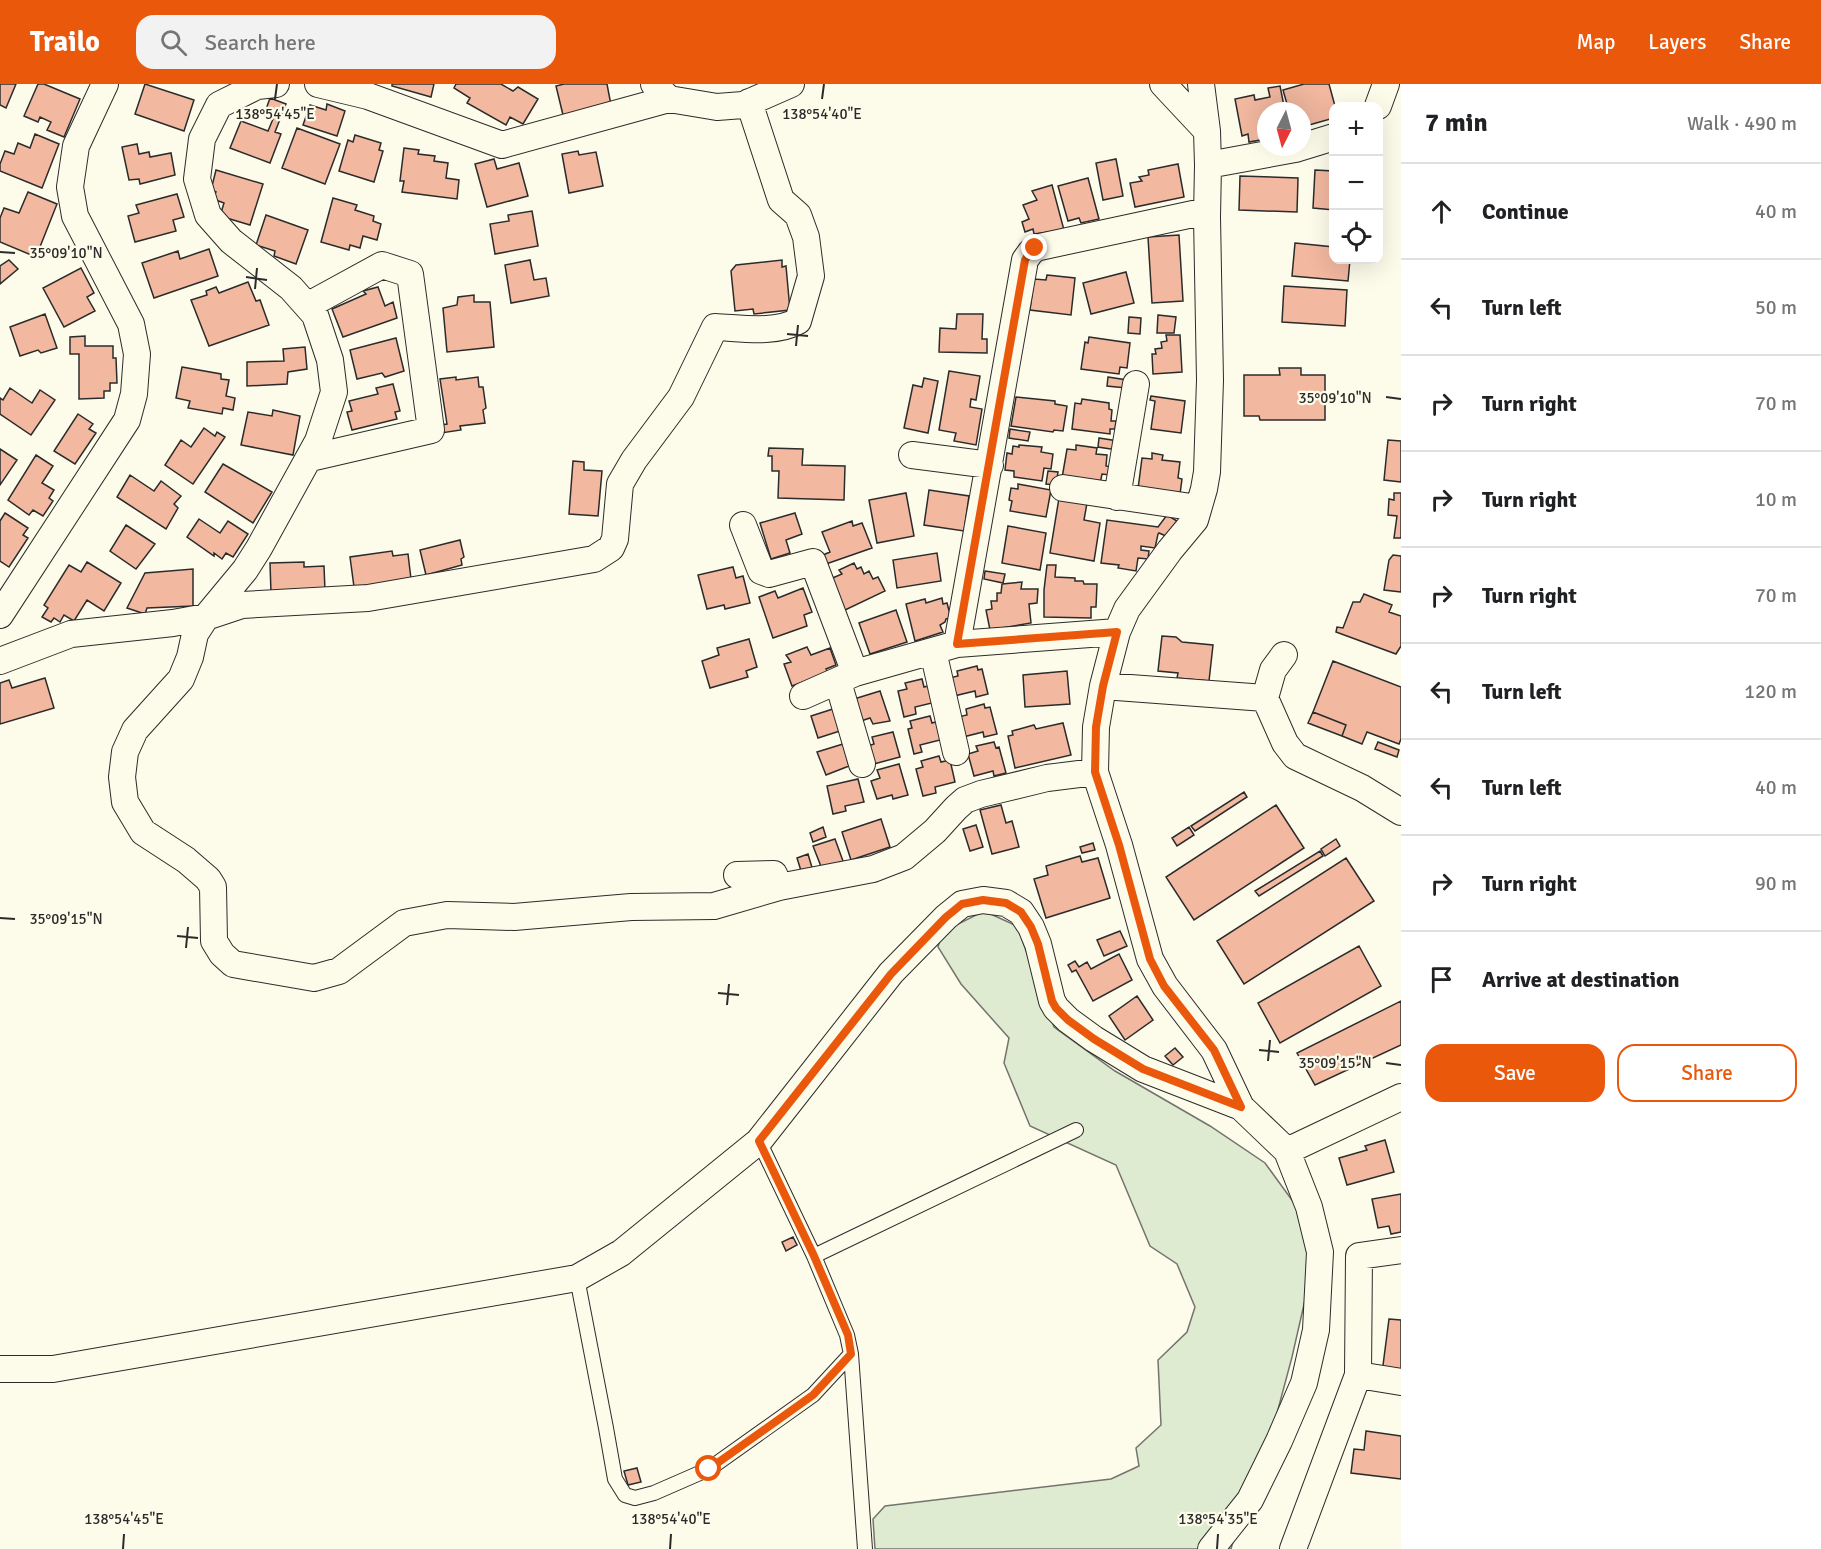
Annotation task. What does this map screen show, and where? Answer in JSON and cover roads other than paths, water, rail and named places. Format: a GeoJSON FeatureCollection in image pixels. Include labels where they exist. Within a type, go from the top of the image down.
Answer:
{"type":"FeatureCollection","features":[{"type":"Feature","properties":{"kind":"street"},"geometry":{"type":"LineString","coordinates":[[0,615],[127,420],[134,394],[137,354],[131,324],[75,216],[70,187],[76,146],[105,84]]}},
{"type":"Feature","properties":{"kind":"street"},"geometry":{"type":"LineString","coordinates":[[276,84],[257,86],[219,105],[202,139],[197,179],[207,214],[231,242],[291,288],[315,315],[330,360],[334,392],[310,458],[245,570],[195,634],[190,657],[181,679],[135,730],[125,752],[122,777],[124,802],[143,832],[186,860],[208,879],[213,887],[214,941],[222,954],[233,964],[314,978],[339,970],[404,923],[447,915],[514,917],[631,907],[714,906],[779,887],[873,869],[904,857],[935,831],[956,808],[981,794],[1047,778],[1095,772]]}},
{"type":"Feature","properties":{"kind":"street"},"geometry":{"type":"LineString","coordinates":[[318,84],[368,96],[502,145],[661,91],[717,107],[743,105],[791,84]]}},
{"type":"Feature","properties":{"kind":"street"},"geometry":{"type":"LineString","coordinates":[[1163,84],[1207,131]]}},
{"type":"Feature","properties":{"kind":"street"},"geometry":{"type":"LineString","coordinates":[[1201,84],[1207,131],[1208,165],[1210,391],[1207,472],[1195,520],[1126,609],[1117,632],[1103,686],[1096,727],[1095,772],[1119,845],[1150,959],[1164,986],[1214,1050],[1241,1107],[1287,1151],[1310,1207],[1320,1252],[1316,1330],[1304,1383],[1250,1500],[1211,1549]]}},
{"type":"Feature","properties":{"kind":"street"},"geometry":{"type":"LineString","coordinates":[[1379,102],[1386,84]]}},
{"type":"Feature","properties":{"kind":"street"},"geometry":{"type":"LineString","coordinates":[[0,661],[71,634],[173,623],[206,617],[242,605],[388,595],[594,559],[611,548],[615,539],[620,484],[634,460],[681,397],[715,327],[771,328],[789,326],[798,321],[811,276],[806,237],[798,215],[781,200],[749,102]]}},
{"type":"Feature","properties":{"kind":"street"},"geometry":{"type":"LineString","coordinates":[[1208,165],[1295,149],[1329,139]]}},
{"type":"Feature","properties":{"kind":"street"},"geometry":{"type":"LineString","coordinates":[[956,752],[945,648],[990,465],[1025,260],[1035,248],[1207,211]]}},
{"type":"Feature","properties":{"kind":"street"},"geometry":{"type":"LineString","coordinates":[[307,306],[382,265],[410,274],[431,430],[310,458]]}},
{"type":"Feature","properties":{"kind":"street"},"geometry":{"type":"LineString","coordinates":[[1118,497],[1136,384]]}},
{"type":"Feature","properties":{"kind":"street"},"geometry":{"type":"LineString","coordinates":[[912,455],[990,465]]}},
{"type":"Feature","properties":{"kind":"street"},"geometry":{"type":"LineString","coordinates":[[1063,488],[1198,508]]}},
{"type":"Feature","properties":{"kind":"street"},"geometry":{"type":"LineString","coordinates":[[743,525],[761,572],[769,574],[813,562],[847,677],[862,764]]}},
{"type":"Feature","properties":{"kind":"street"},"geometry":{"type":"LineString","coordinates":[[803,696],[847,677],[945,648],[1117,632]]}},
{"type":"Feature","properties":{"kind":"street"},"geometry":{"type":"LineString","coordinates":[[1284,655],[1273,670],[1265,698],[1284,743],[1295,756],[1362,788],[1401,812]]}},
{"type":"Feature","properties":{"kind":"street"},"geometry":{"type":"LineString","coordinates":[[1103,686],[1265,698]]}},
{"type":"Feature","properties":{"kind":"street"},"geometry":{"type":"LineString","coordinates":[[737,875],[774,874],[779,887]]}},
{"type":"Feature","properties":{"kind":"street"},"geometry":{"type":"LineString","coordinates":[[0,1370],[53,1369],[577,1278],[621,1253],[759,1141],[891,974],[946,917],[962,904],[983,900],[1006,903],[1021,912],[1038,944],[1052,1001],[1056,1008],[1094,1039],[1143,1069],[1241,1107]]}},
{"type":"Feature","properties":{"kind":"street"},"geometry":{"type":"LineString","coordinates":[[1287,1151],[1401,1098]]}},
{"type":"Feature","properties":{"kind":"street"},"geometry":{"type":"LineString","coordinates":[[1320,1259],[1401,1251]]}},
{"type":"Feature","properties":{"kind":"street"},"geometry":{"type":"LineString","coordinates":[[1293,1549],[1358,1375],[1359,1256]]}},
{"type":"Feature","properties":{"kind":"street"},"geometry":{"type":"LineString","coordinates":[[1358,1375],[1401,1382]]}},
{"type":"Feature","properties":{"kind":"lane"},"geometry":{"type":"LineString","coordinates":[[814,1256],[1076,1130]]}},
{"type":"Feature","properties":{"kind":"lane"},"geometry":{"type":"LineString","coordinates":[[759,1141],[814,1256],[848,1335],[865,1549]]}},
{"type":"Feature","properties":{"kind":"lane"},"geometry":{"type":"LineString","coordinates":[[577,1278],[615,1479],[625,1495],[635,1498],[654,1493],[709,1469],[813,1395],[851,1354]]}}]}
